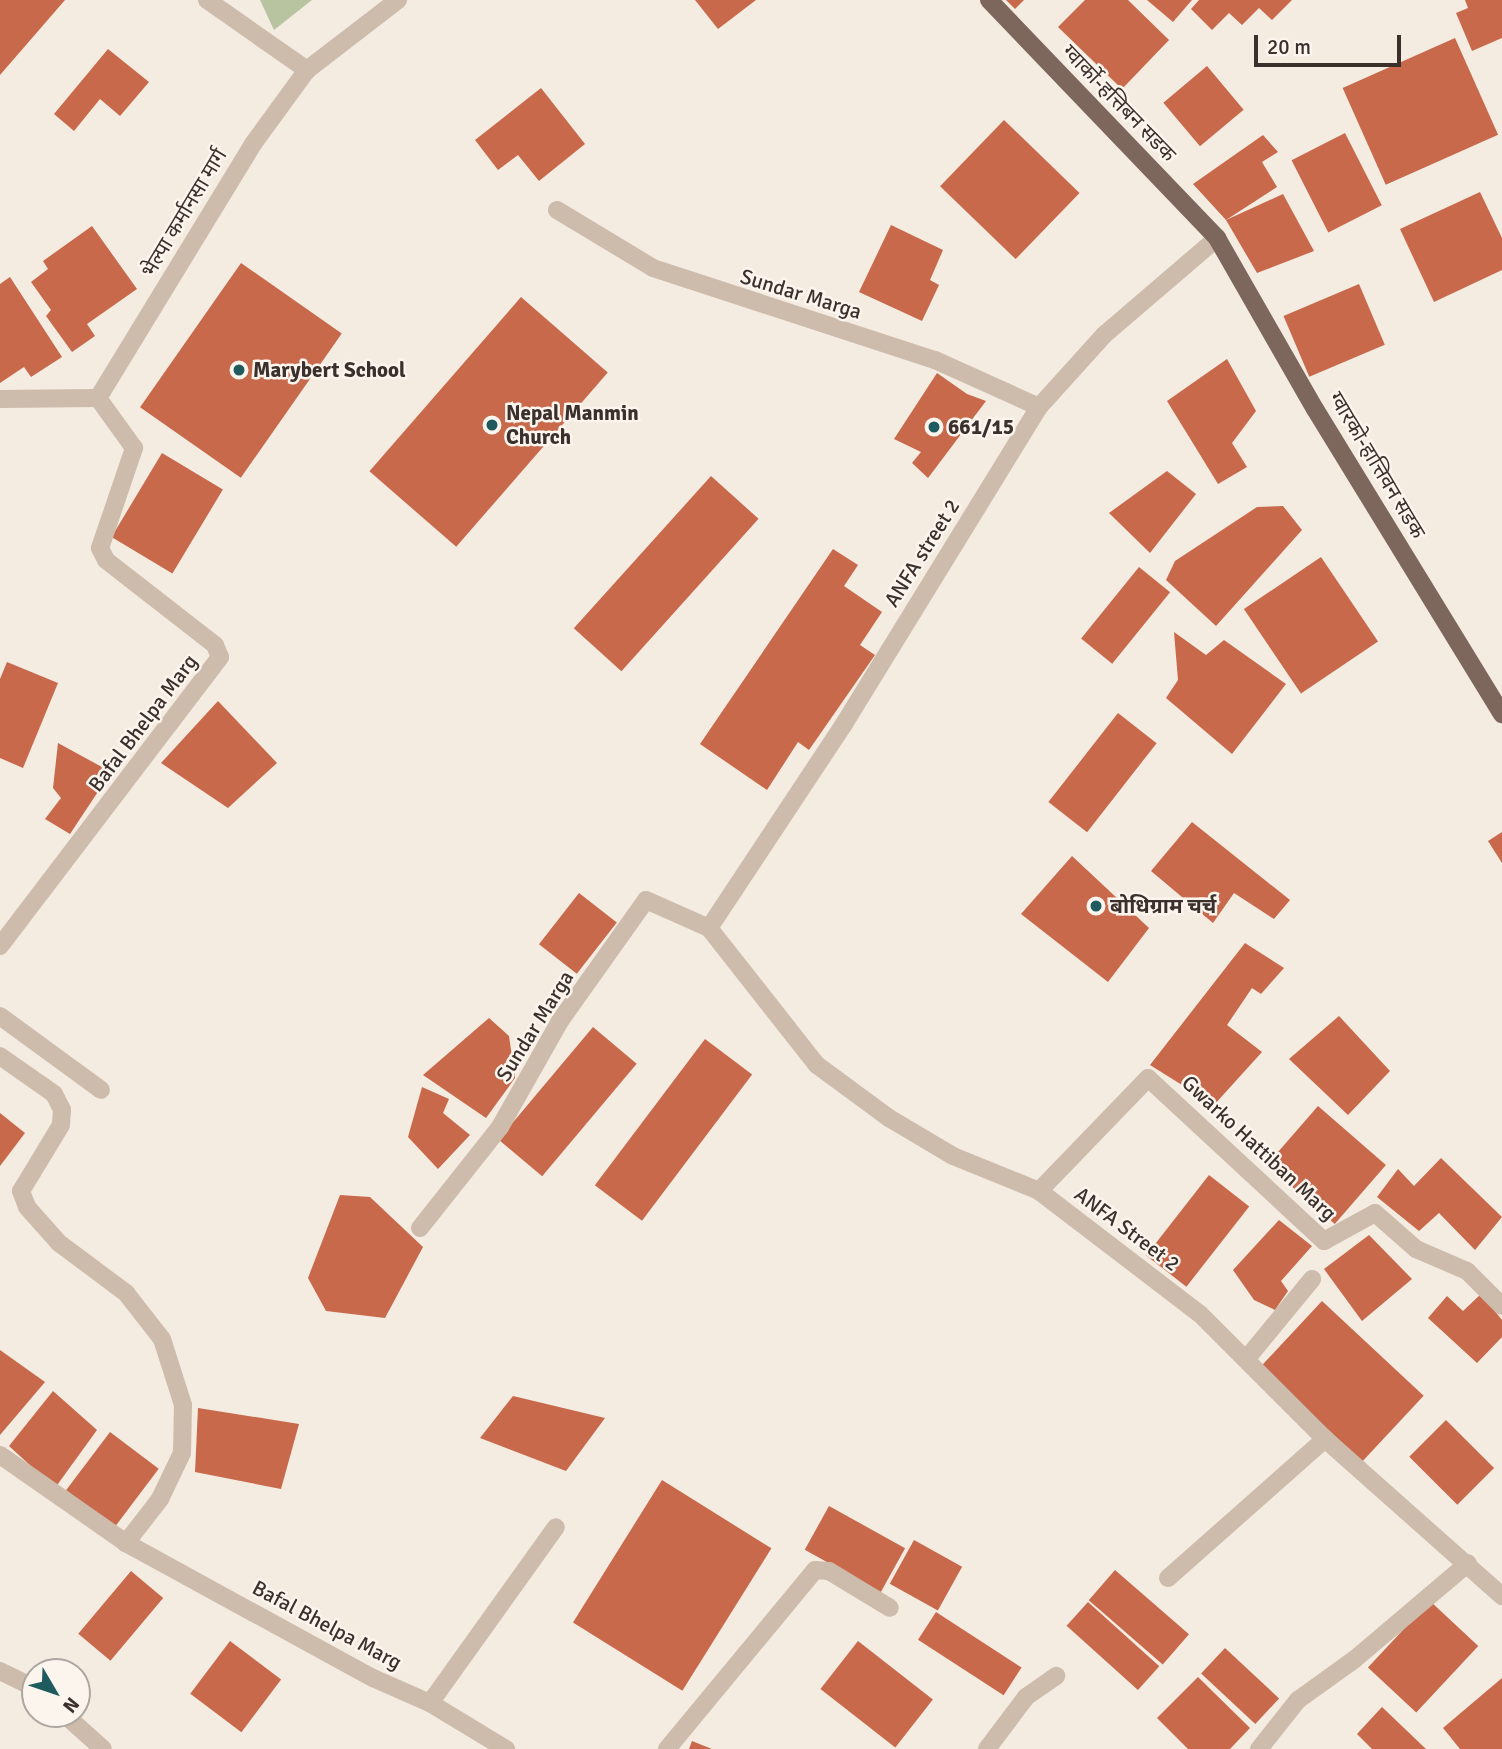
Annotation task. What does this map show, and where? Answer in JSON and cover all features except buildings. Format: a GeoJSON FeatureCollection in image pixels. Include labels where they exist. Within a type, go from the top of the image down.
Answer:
{"type":"FeatureCollection","features":[{"type":"Feature","properties":{"kind":"main road","name":"ग्वार्को-हत्तिबन सडक"},"geometry":{"type":"LineString","coordinates":[[989,0],[1217,238]]}},
{"type":"Feature","properties":{"kind":"main road","name":"ग्वारको-हात्तिवन सडक"},"geometry":{"type":"LineString","coordinates":[[1217,238],[1315,409],[1502,714]]}},
{"type":"Feature","properties":{"kind":"street"},"geometry":{"type":"LineString","coordinates":[[207,0],[307,71]]}},
{"type":"Feature","properties":{"kind":"street","name":"भेल्पा कर्मानसा मार्ग"},"geometry":{"type":"LineString","coordinates":[[98,398],[253,144],[307,71],[398,0]]}},
{"type":"Feature","properties":{"kind":"street","name":"Sundar Marga"},"geometry":{"type":"LineString","coordinates":[[556,210],[653,268],[935,360],[1040,407]]}},
{"type":"Feature","properties":{"kind":"street","name":"ANFA street 2"},"geometry":{"type":"LineString","coordinates":[[709,928],[844,724],[1040,407],[1104,335],[1217,238]]}},
{"type":"Feature","properties":{"kind":"street"},"geometry":{"type":"LineString","coordinates":[[0,399],[98,398]]}},
{"type":"Feature","properties":{"kind":"street","name":"Bafal Bhelpa Marg"},"geometry":{"type":"LineString","coordinates":[[0,946],[220,657],[215,645],[106,560],[100,548],[134,448],[98,398]]}},
{"type":"Feature","properties":{"kind":"street","name":"Sundar Marga"},"geometry":{"type":"LineString","coordinates":[[420,1228],[500,1127],[560,1021],[646,900],[709,928]]}},
{"type":"Feature","properties":{"kind":"street","name":"ANFA Street 2"},"geometry":{"type":"LineString","coordinates":[[709,928],[817,1065],[889,1118],[953,1156],[1040,1191],[1200,1314],[1248,1357],[1325,1439],[1425,1531],[1468,1563],[1502,1596]]}},
{"type":"Feature","properties":{"kind":"street"},"geometry":{"type":"LineString","coordinates":[[0,1016],[101,1090]]}},
{"type":"Feature","properties":{"kind":"street"},"geometry":{"type":"LineString","coordinates":[[0,1056],[54,1094],[62,1111],[61,1125],[24,1183],[27,1207],[59,1243],[126,1293],[162,1339],[183,1405],[182,1452],[160,1499],[127,1543]]}},
{"type":"Feature","properties":{"kind":"street","name":"Gwarko Hattiban Marg"},"geometry":{"type":"LineString","coordinates":[[1040,1191],[1148,1078],[1324,1241],[1375,1213],[1416,1249],[1467,1271],[1502,1306]]}},
{"type":"Feature","properties":{"kind":"street"},"geometry":{"type":"LineString","coordinates":[[1248,1357],[1312,1279]]}},
{"type":"Feature","properties":{"kind":"street"},"geometry":{"type":"LineString","coordinates":[[1168,1578],[1325,1439]]}},
{"type":"Feature","properties":{"kind":"street","name":"Bafal Bhelpa Marg"},"geometry":{"type":"LineString","coordinates":[[0,1455],[127,1543],[373,1678],[430,1703],[506,1749]]}},
{"type":"Feature","properties":{"kind":"street"},"geometry":{"type":"LineString","coordinates":[[430,1703],[556,1527]]}},
{"type":"Feature","properties":{"kind":"street"},"geometry":{"type":"LineString","coordinates":[[1259,1749],[1298,1700],[1355,1659],[1468,1563]]}},
{"type":"Feature","properties":{"kind":"street"},"geometry":{"type":"LineString","coordinates":[[667,1749],[814,1570],[829,1571],[890,1608]]}},
{"type":"Feature","properties":{"kind":"street"},"geometry":{"type":"LineString","coordinates":[[0,1671],[21,1681]]}},
{"type":"Feature","properties":{"kind":"street"},"geometry":{"type":"LineString","coordinates":[[987,1749],[1026,1697],[1056,1676]]}},
{"type":"Feature","properties":{"kind":"street"},"geometry":{"type":"LineString","coordinates":[[80,1728],[103,1749]]}},
{"type":"Feature","properties":{"kind":"green space"},"geometry":{"type":"Polygon","coordinates":[[[260,0],[312,0],[274,30],[260,0]]]}},
{"type":"Feature","properties":{"kind":"place","name":"Marybert School"},"geometry":{"type":"Point","coordinates":[239,370]}},
{"type":"Feature","properties":{"kind":"place","name":"Nepal Manmin Church"},"geometry":{"type":"Point","coordinates":[492,425]}},
{"type":"Feature","properties":{"kind":"place","name":"661/15"},"geometry":{"type":"Point","coordinates":[934,427]}},
{"type":"Feature","properties":{"kind":"place","name":"बोधिग्राम चर्च"},"geometry":{"type":"Point","coordinates":[1096,906]}}]}
